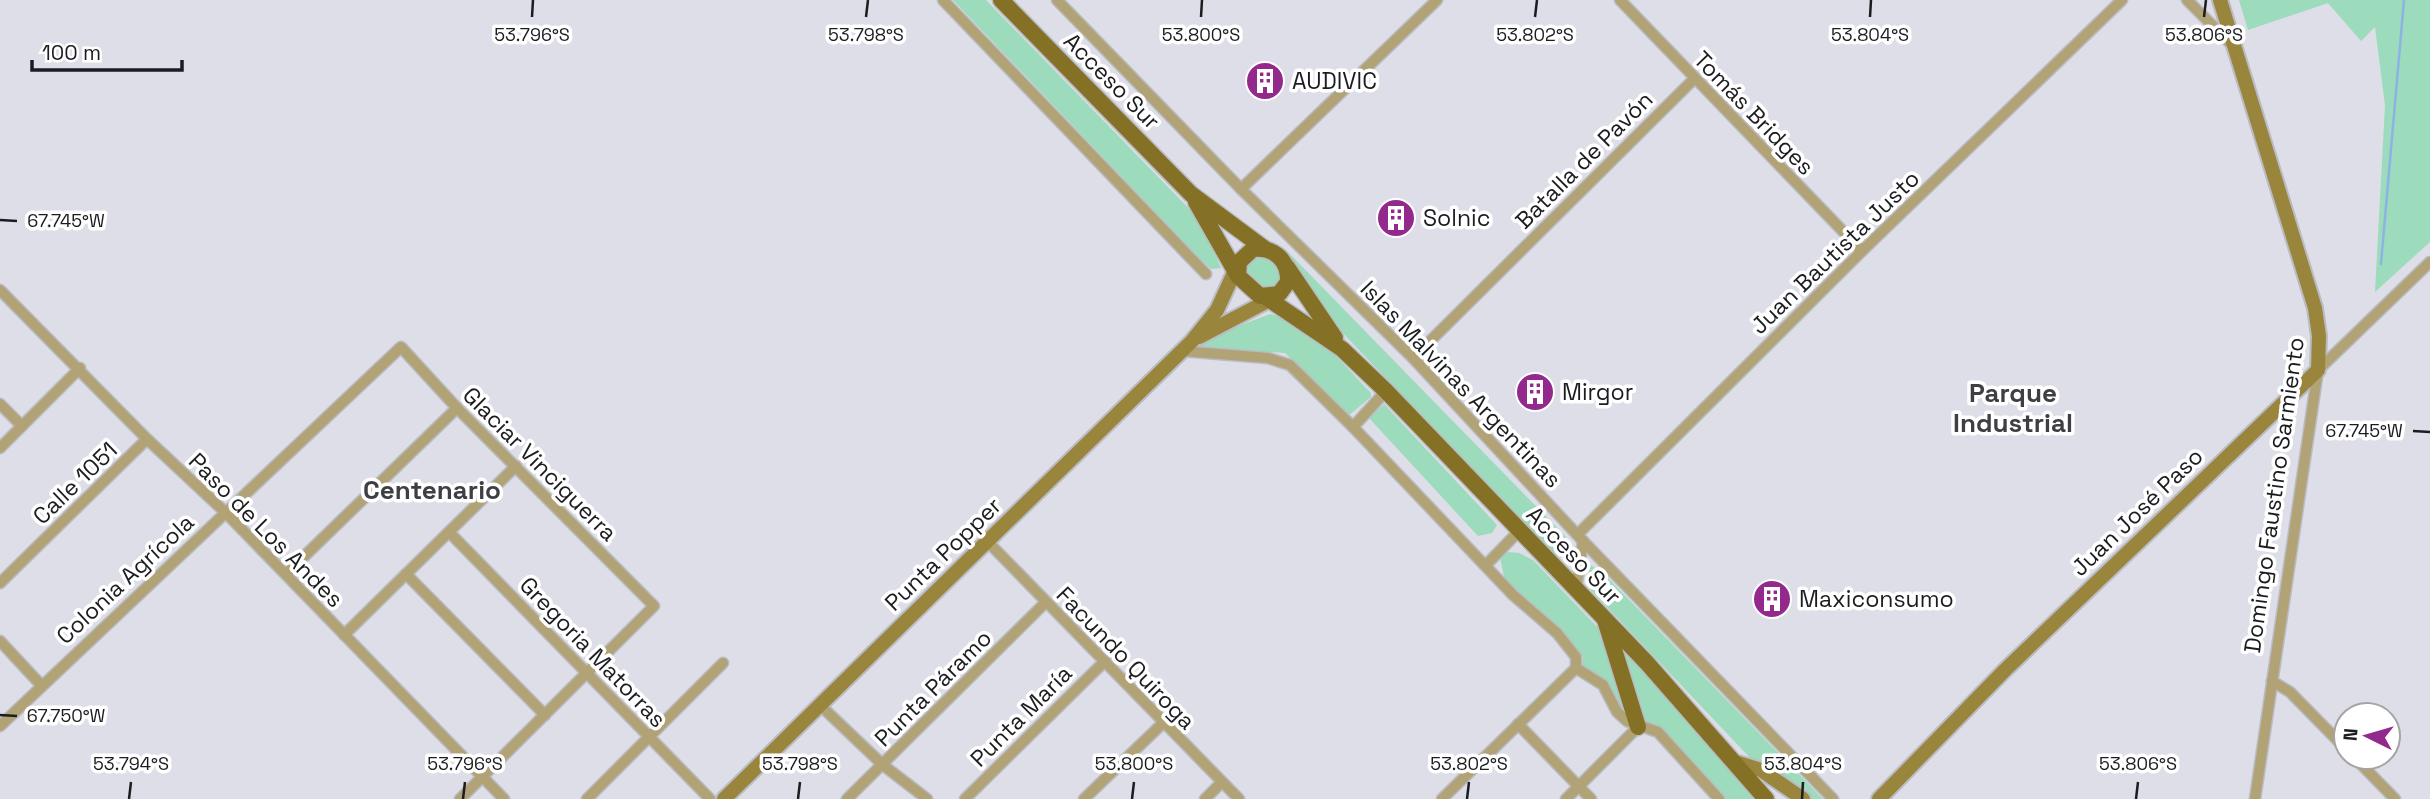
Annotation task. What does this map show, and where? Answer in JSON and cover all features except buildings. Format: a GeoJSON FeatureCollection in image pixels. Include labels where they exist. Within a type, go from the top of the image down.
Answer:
{"type":"FeatureCollection","features":[{"type":"Feature","properties":{"kind":"main road","name":"Acceso Sur"},"geometry":{"type":"LineString","coordinates":[[1001,0],[1191,194],[1265,249]]}},
{"type":"Feature","properties":{"kind":"main road","name":"Acceso Sur"},"geometry":{"type":"LineString","coordinates":[[1191,194],[1237,269]]}},
{"type":"Feature","properties":{"kind":"main road"},"geometry":{"type":"LineString","coordinates":[[1265,249],[1275,253],[1286,264],[1288,282],[1273,298],[1247,288],[1237,269],[1246,252],[1265,249]]}},
{"type":"Feature","properties":{"kind":"main road","name":"Acceso Sur"},"geometry":{"type":"LineString","coordinates":[[1286,264],[1342,349]]}},
{"type":"Feature","properties":{"kind":"main road","name":"Acceso Sur"},"geometry":{"type":"LineString","coordinates":[[1273,298],[1342,349],[1386,391],[1605,618],[1738,763],[1766,799]]}},
{"type":"Feature","properties":{"kind":"main road"},"geometry":{"type":"LineString","coordinates":[[1605,618],[1638,727]]}},
{"type":"Feature","properties":{"kind":"street"},"geometry":{"type":"LineString","coordinates":[[943,0],[1206,274]]}},
{"type":"Feature","properties":{"kind":"street","name":"Islas Malvinas Argentinas"},"geometry":{"type":"LineString","coordinates":[[1057,0],[1241,189],[1413,358],[1580,537],[1833,799]]}},
{"type":"Feature","properties":{"kind":"street"},"geometry":{"type":"LineString","coordinates":[[1241,189],[1437,0]]}},
{"type":"Feature","properties":{"kind":"street","name":"Tomás Bridges"},"geometry":{"type":"LineString","coordinates":[[1620,0],[1862,251]]}},
{"type":"Feature","properties":{"kind":"street","name":"Juan Bautista Justo"},"geometry":{"type":"LineString","coordinates":[[1580,537],[1862,251],[2122,0]]}},
{"type":"Feature","properties":{"kind":"street"},"geometry":{"type":"LineString","coordinates":[[2187,0],[2234,47]]}},
{"type":"Feature","properties":{"kind":"street","name":"Domingo Faustino Sarmiento"},"geometry":{"type":"LineString","coordinates":[[2221,0],[2315,309],[2319,337],[2318,370],[2255,799]]}},
{"type":"Feature","properties":{"kind":"street","name":"Batalla de Pavón"},"geometry":{"type":"LineString","coordinates":[[1413,358],[1694,79]]}},
{"type":"Feature","properties":{"kind":"street"},"geometry":{"type":"LineString","coordinates":[[1209,223],[1223,267],[1217,310]]}},
{"type":"Feature","properties":{"kind":"street","name":"Juan José Paso"},"geometry":{"type":"LineString","coordinates":[[1879,799],[2005,670],[2430,262]]}},
{"type":"Feature","properties":{"kind":"street","name":"Punta Popper"},"geometry":{"type":"LineString","coordinates":[[724,799],[1187,346],[1217,310],[1237,269]]}},
{"type":"Feature","properties":{"kind":"street","name":"Paso de Los Andes"},"geometry":{"type":"LineString","coordinates":[[0,290],[80,368],[147,439],[225,512],[504,799]]}},
{"type":"Feature","properties":{"kind":"street","name":"Punta Popper"},"geometry":{"type":"LineString","coordinates":[[1187,346],[1273,298]]}},
{"type":"Feature","properties":{"kind":"street"},"geometry":{"type":"LineString","coordinates":[[1187,346],[1280,360],[1290,365],[1513,595],[1571,648],[1576,668],[1598,680],[1618,712],[1638,727],[1658,732],[1719,799]]}},
{"type":"Feature","properties":{"kind":"street","name":"Glaciar Vinciguerra"},"geometry":{"type":"LineString","coordinates":[[401,347],[457,408],[654,606],[586,673]]}},
{"type":"Feature","properties":{"kind":"street","name":"Colonia Agrícola"},"geometry":{"type":"LineString","coordinates":[[0,726],[401,347]]}},
{"type":"Feature","properties":{"kind":"street"},"geometry":{"type":"LineString","coordinates":[[0,447],[80,368]]}},
{"type":"Feature","properties":{"kind":"street"},"geometry":{"type":"LineString","coordinates":[[1353,427],[1386,391]]}},
{"type":"Feature","properties":{"kind":"street"},"geometry":{"type":"LineString","coordinates":[[0,404],[22,426]]}},
{"type":"Feature","properties":{"kind":"street"},"geometry":{"type":"LineString","coordinates":[[286,574],[457,408]]}},
{"type":"Feature","properties":{"kind":"street","name":"Calle 1051"},"geometry":{"type":"LineString","coordinates":[[0,583],[147,439]]}},
{"type":"Feature","properties":{"kind":"street"},"geometry":{"type":"LineString","coordinates":[[344,635],[516,466]]}},
{"type":"Feature","properties":{"kind":"street"},"geometry":{"type":"LineString","coordinates":[[1486,565],[1519,531]]}},
{"type":"Feature","properties":{"kind":"street","name":"Gregoria Matorras"},"geometry":{"type":"LineString","coordinates":[[449,532],[710,799]]}},
{"type":"Feature","properties":{"kind":"street"},"geometry":{"type":"LineString","coordinates":[[1576,590],[1580,537]]}},
{"type":"Feature","properties":{"kind":"street","name":"Facundo Quiroga"},"geometry":{"type":"LineString","coordinates":[[988,542],[1239,799]]}},
{"type":"Feature","properties":{"kind":"street"},"geometry":{"type":"LineString","coordinates":[[406,574],[545,715]]}},
{"type":"Feature","properties":{"kind":"street","name":"Punta Páramo"},"geometry":{"type":"LineString","coordinates":[[847,799],[1045,603]]}},
{"type":"Feature","properties":{"kind":"street"},"geometry":{"type":"LineString","coordinates":[[0,641],[41,685]]}},
{"type":"Feature","properties":{"kind":"street","name":"Punta María"},"geometry":{"type":"LineString","coordinates":[[965,799],[1105,661]]}},
{"type":"Feature","properties":{"kind":"street"},"geometry":{"type":"LineString","coordinates":[[587,799],[723,663]]}},
{"type":"Feature","properties":{"kind":"street"},"geometry":{"type":"LineString","coordinates":[[1442,799],[1576,668]]}},
{"type":"Feature","properties":{"kind":"street"},"geometry":{"type":"LineString","coordinates":[[460,799],[586,673]]}},
{"type":"Feature","properties":{"kind":"street"},"geometry":{"type":"LineString","coordinates":[[2272,681],[2290,692],[2332,735]]}},
{"type":"Feature","properties":{"kind":"street"},"geometry":{"type":"LineString","coordinates":[[820,705],[883,765],[927,799]]}},
{"type":"Feature","properties":{"kind":"street"},"geometry":{"type":"LineString","coordinates":[[1084,799],[1163,723]]}},
{"type":"Feature","properties":{"kind":"street"},"geometry":{"type":"LineString","coordinates":[[1518,724],[1591,799]]}},
{"type":"Feature","properties":{"kind":"street"},"geometry":{"type":"LineString","coordinates":[[1566,799],[1638,727]]}},
{"type":"Feature","properties":{"kind":"street"},"geometry":{"type":"LineString","coordinates":[[1738,763],[1761,771],[1804,799]]}},
{"type":"Feature","properties":{"kind":"street"},"geometry":{"type":"LineString","coordinates":[[2368,771],[2395,799]]}},
{"type":"Feature","properties":{"kind":"street"},"geometry":{"type":"LineString","coordinates":[[1205,799],[1222,782]]}},
{"type":"Feature","properties":{"kind":"green space"},"geometry":{"type":"Polygon","coordinates":[[[953,0],[986,0],[1201,221],[1221,268],[1211,269],[1199,258],[953,0]]]}},
{"type":"Feature","properties":{"kind":"green space"},"geometry":{"type":"Polygon","coordinates":[[[2239,0],[2430,0],[2430,242],[2375,292],[2385,105],[2375,27],[2361,41],[2328,3],[2248,30],[2239,0]]]}},
{"type":"Feature","properties":{"kind":"green space"},"geometry":{"type":"Polygon","coordinates":[[[1284,248],[1566,537],[1556,557],[1319,308],[1284,248]]]}},
{"type":"Feature","properties":{"kind":"green space"},"geometry":{"type":"Polygon","coordinates":[[[1259,254],[1277,264],[1281,279],[1278,287],[1266,291],[1246,275],[1245,263],[1259,254]]]}},
{"type":"Feature","properties":{"kind":"green space"},"geometry":{"type":"Polygon","coordinates":[[[1270,314],[1300,326],[1313,335],[1371,393],[1371,397],[1348,416],[1285,353],[1195,347],[1207,338],[1270,314]]]}},
{"type":"Feature","properties":{"kind":"green space"},"geometry":{"type":"Polygon","coordinates":[[[1384,404],[1497,525],[1492,533],[1478,536],[1369,418],[1384,404]]]}},
{"type":"Feature","properties":{"kind":"green space"},"geometry":{"type":"Polygon","coordinates":[[[1508,552],[1519,553],[1533,560],[1605,635],[1628,718],[1582,664],[1583,657],[1505,581],[1500,558],[1508,552]]]}},
{"type":"Feature","properties":{"kind":"green space"},"geometry":{"type":"Polygon","coordinates":[[[1588,563],[1605,575],[1823,799],[1811,799],[1754,762],[1591,590],[1588,563]]]}},
{"type":"Feature","properties":{"kind":"green space"},"geometry":{"type":"Polygon","coordinates":[[[1618,646],[1690,718],[1756,799],[1726,799],[1675,741],[1644,721],[1618,646]]]}},
{"type":"Feature","properties":{"kind":"waterway"},"geometry":{"type":"LineString","coordinates":[[2381,264],[2404,0]]}},
{"type":"Feature","properties":{"kind":"place","name":"AUDIVIC"},"geometry":{"type":"Point","coordinates":[1265,81]}},
{"type":"Feature","properties":{"kind":"place","name":"Solnic"},"geometry":{"type":"Point","coordinates":[1396,218]}},
{"type":"Feature","properties":{"kind":"place","name":"Mirgor"},"geometry":{"type":"Point","coordinates":[1535,392]}},
{"type":"Feature","properties":{"kind":"place","name":"Maxiconsumo"},"geometry":{"type":"Point","coordinates":[1772,599]}},
{"type":"Feature","properties":{"kind":"district","name":"Parque Industrial"},"geometry":{"type":"Point","coordinates":[2013,408]}},
{"type":"Feature","properties":{"kind":"district","name":"Centenario"},"geometry":{"type":"Point","coordinates":[432,490]}}]}
